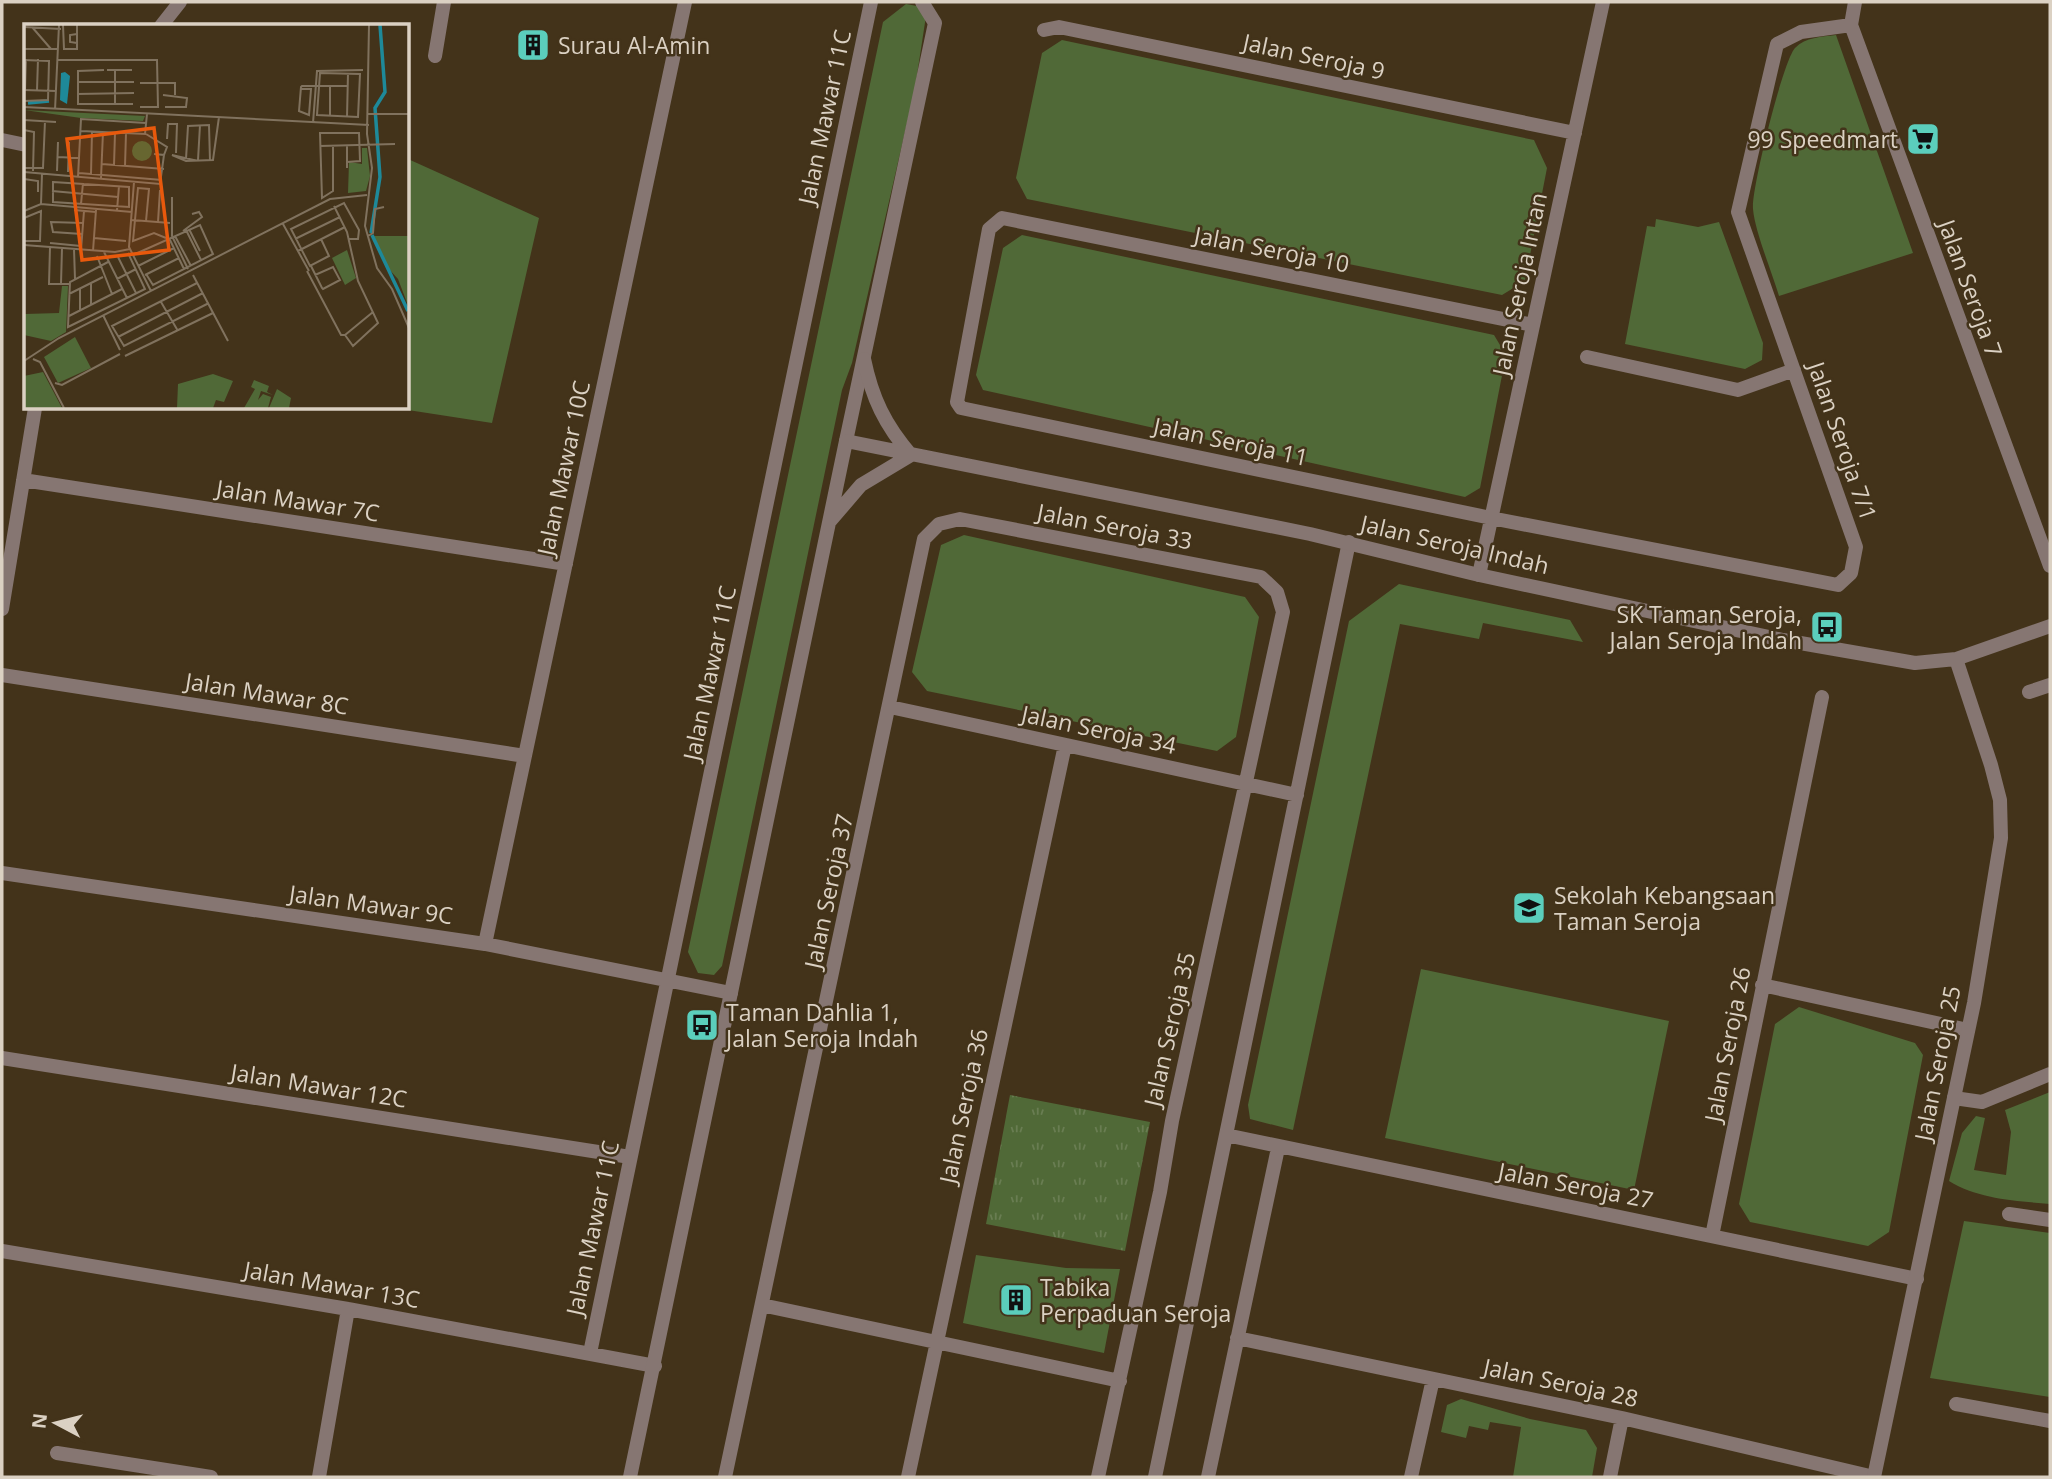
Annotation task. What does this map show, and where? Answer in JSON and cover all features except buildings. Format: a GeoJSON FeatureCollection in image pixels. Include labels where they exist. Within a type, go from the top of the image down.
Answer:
{"type":"FeatureCollection","features":[{"type":"Feature","properties":{"kind":"street"},"geometry":{"type":"LineString","coordinates":[[162,24],[180,2]]}},
{"type":"Feature","properties":{"kind":"street"},"geometry":{"type":"LineString","coordinates":[[435,56],[444,2]]}},
{"type":"Feature","properties":{"kind":"street","name":"Jalan Mawar 10C"},"geometry":{"type":"LineString","coordinates":[[485,944],[685,2]]}},
{"type":"Feature","properties":{"kind":"street","name":"Jalan Mawar 11C"},"geometry":{"type":"LineString","coordinates":[[590,1353],[871,2]]}},
{"type":"Feature","properties":{"kind":"street"},"geometry":{"type":"LineString","coordinates":[[630,1477],[936,23],[922,2]]}},
{"type":"Feature","properties":{"kind":"street","name":"Jalan Seroja Intan"},"geometry":{"type":"LineString","coordinates":[[1479,575],[1603,2]]}},
{"type":"Feature","properties":{"kind":"street"},"geometry":{"type":"LineString","coordinates":[[1851,25],[1855,2]]}},
{"type":"Feature","properties":{"kind":"street","name":"Jalan Seroja 7/1"},"geometry":{"type":"LineString","coordinates":[[1491,519],[1838,584],[1851,573],[1856,547],[1738,212],[1777,44],[1801,32],[1851,25]]}},
{"type":"Feature","properties":{"kind":"street","name":"Jalan Seroja 7"},"geometry":{"type":"LineString","coordinates":[[1851,25],[2050,566]]}},
{"type":"Feature","properties":{"kind":"street","name":"Jalan Seroja 9"},"geometry":{"type":"LineString","coordinates":[[1044,30],[1059,27],[1575,133]]}},
{"type":"Feature","properties":{"kind":"street"},"geometry":{"type":"LineString","coordinates":[[2,140],[24,145]]}},
{"type":"Feature","properties":{"kind":"street","name":"Jalan Seroja 10"},"geometry":{"type":"LineString","coordinates":[[961,408],[957,393],[989,229],[1002,218],[1533,325]]}},
{"type":"Feature","properties":{"kind":"street"},"geometry":{"type":"LineString","coordinates":[[1587,357],[1738,390],[1794,370]]}},
{"type":"Feature","properties":{"kind":"street"},"geometry":{"type":"LineString","coordinates":[[830,521],[861,485],[911,455],[885,423],[871,392],[864,359]]}},
{"type":"Feature","properties":{"kind":"street","name":"Jalan Seroja 11"},"geometry":{"type":"LineString","coordinates":[[961,408],[1491,519]]}},
{"type":"Feature","properties":{"kind":"street"},"geometry":{"type":"LineString","coordinates":[[2,609],[35,410]]}},
{"type":"Feature","properties":{"kind":"street","name":"Jalan Seroja Indah"},"geometry":{"type":"LineString","coordinates":[[846,441],[1349,542],[1479,575],[1820,647],[1915,663],[1956,659],[2050,626]]}},
{"type":"Feature","properties":{"kind":"street","name":"Jalan Mawar 7C"},"geometry":{"type":"LineString","coordinates":[[23,480],[566,564]]}},
{"type":"Feature","properties":{"kind":"street","name":"Jalan Seroja 33"},"geometry":{"type":"LineString","coordinates":[[939,524],[960,519],[1261,577],[1277,592]]}},
{"type":"Feature","properties":{"kind":"street","name":"Jalan Seroja 37"},"geometry":{"type":"LineString","coordinates":[[725,1477],[924,540],[939,524]]}},
{"type":"Feature","properties":{"kind":"street"},"geometry":{"type":"LineString","coordinates":[[1155,1477],[1349,542]]}},
{"type":"Feature","properties":{"kind":"street","name":"Jalan Seroja 35"},"geometry":{"type":"LineString","coordinates":[[1098,1477],[1283,612],[1277,592]]}},
{"type":"Feature","properties":{"kind":"street","name":"Jalan Seroja 25"},"geometry":{"type":"LineString","coordinates":[[1874,1477],[1968,1030],[2001,838],[2000,800],[1956,659]]}},
{"type":"Feature","properties":{"kind":"street","name":"Jalan Mawar 8C"},"geometry":{"type":"LineString","coordinates":[[2,676],[525,756]]}},
{"type":"Feature","properties":{"kind":"street"},"geometry":{"type":"LineString","coordinates":[[2029,692],[2050,685]]}},
{"type":"Feature","properties":{"kind":"street","name":"Jalan Seroja 26"},"geometry":{"type":"LineString","coordinates":[[1712,1236],[1822,697]]}},
{"type":"Feature","properties":{"kind":"street","name":"Jalan Seroja 34"},"geometry":{"type":"LineString","coordinates":[[890,707],[1297,795]]}},
{"type":"Feature","properties":{"kind":"street","name":"Jalan Seroja 36"},"geometry":{"type":"LineString","coordinates":[[908,1477],[1065,745]]}},
{"type":"Feature","properties":{"kind":"street","name":"Jalan Mawar 9C"},"geometry":{"type":"LineString","coordinates":[[2,873],[485,944],[731,993]]}},
{"type":"Feature","properties":{"kind":"street"},"geometry":{"type":"LineString","coordinates":[[1762,985],[1968,1030]]}},
{"type":"Feature","properties":{"kind":"street","name":"Jalan Mawar 12C"},"geometry":{"type":"LineString","coordinates":[[2,1058],[630,1157]]}},
{"type":"Feature","properties":{"kind":"street"},"geometry":{"type":"LineString","coordinates":[[1954,1098],[1982,1102],[2050,1074]]}},
{"type":"Feature","properties":{"kind":"street","name":"Jalan Seroja 27"},"geometry":{"type":"LineString","coordinates":[[1226,1135],[1917,1279]]}},
{"type":"Feature","properties":{"kind":"street"},"geometry":{"type":"LineString","coordinates":[[1208,1477],[1278,1147]]}},
{"type":"Feature","properties":{"kind":"street"},"geometry":{"type":"LineString","coordinates":[[2009,1214],[2050,1220]]}},
{"type":"Feature","properties":{"kind":"street","name":"Jalan Mawar 13C"},"geometry":{"type":"LineString","coordinates":[[2,1251],[348,1309],[654,1366]]}},
{"type":"Feature","properties":{"kind":"street"},"geometry":{"type":"LineString","coordinates":[[762,1305],[1119,1381]]}},
{"type":"Feature","properties":{"kind":"street"},"geometry":{"type":"LineString","coordinates":[[319,1477],[348,1309]]}},
{"type":"Feature","properties":{"kind":"street","name":"Jalan Seroja 28"},"geometry":{"type":"LineString","coordinates":[[1237,1338],[1622,1418],[1817,1470],[1874,1477]]}},
{"type":"Feature","properties":{"kind":"street"},"geometry":{"type":"LineString","coordinates":[[1411,1477],[1433,1378]]}},
{"type":"Feature","properties":{"kind":"street"},"geometry":{"type":"LineString","coordinates":[[1956,1404],[2050,1421]]}},
{"type":"Feature","properties":{"kind":"street"},"geometry":{"type":"LineString","coordinates":[[1610,1477],[1622,1418]]}},
{"type":"Feature","properties":{"kind":"street"},"geometry":{"type":"LineString","coordinates":[[57,1453],[211,1477]]}},
{"type":"Feature","properties":{"kind":"green space"},"geometry":{"type":"Polygon","coordinates":[[[906,4],[917,6],[926,16],[915,88],[852,363],[842,390],[722,966],[714,975],[698,973],[688,952],[883,22],[906,4]]]}},
{"type":"Feature","properties":{"kind":"green space"},"geometry":{"type":"Polygon","coordinates":[[[1836,35],[1913,253],[1779,296],[1754,218],[1754,197],[1762,153],[1783,76],[1795,48],[1809,40],[1836,35]]]}},
{"type":"Feature","properties":{"kind":"green space"},"geometry":{"type":"Polygon","coordinates":[[[1062,40],[1534,140],[1547,168],[1525,281],[1502,295],[1027,199],[1016,178],[1042,53],[1062,40]]]}},
{"type":"Feature","properties":{"kind":"green space"},"geometry":{"type":"Polygon","coordinates":[[[410,160],[539,218],[492,423],[408,410],[410,160]]]}},
{"type":"Feature","properties":{"kind":"green space"},"geometry":{"type":"Polygon","coordinates":[[[1656,219],[1698,227],[1719,222],[1763,343],[1762,360],[1745,369],[1625,344],[1647,226],[1655,227],[1656,219]]]}},
{"type":"Feature","properties":{"kind":"green space"},"geometry":{"type":"Polygon","coordinates":[[[1022,235],[1494,335],[1506,355],[1480,488],[1465,497],[983,390],[976,375],[1003,248],[1022,235]]]}},
{"type":"Feature","properties":{"kind":"green space"},"geometry":{"type":"Polygon","coordinates":[[[964,535],[1245,597],[1259,617],[1236,737],[1217,751],[927,691],[912,672],[941,545],[964,535]]]}},
{"type":"Feature","properties":{"kind":"green space"},"geometry":{"type":"Polygon","coordinates":[[[1399,584],[1570,620],[1583,642],[1483,623],[1479,639],[1400,624],[1293,1130],[1250,1119],[1248,1105],[1349,621],[1399,584]]]}},
{"type":"Feature","properties":{"kind":"green space"},"geometry":{"type":"Polygon","coordinates":[[[1421,969],[1669,1021],[1634,1190],[1385,1138],[1421,969]]]}},
{"type":"Feature","properties":{"kind":"green space"},"geometry":{"type":"Polygon","coordinates":[[[1799,1007],[1915,1043],[1923,1055],[1889,1232],[1868,1246],[1750,1222],[1739,1204],[1775,1024],[1799,1007]]]}},
{"type":"Feature","properties":{"kind":"green space"},"geometry":{"type":"Polygon","coordinates":[[[2050,1092],[2050,1204],[1985,1195],[1949,1181],[1962,1133],[1976,1116],[1985,1118],[1974,1170],[2006,1175],[2011,1132],[2005,1110],[2050,1092]]]}},
{"type":"Feature","properties":{"kind":"green space"},"geometry":{"type":"Polygon","coordinates":[[[1010,1095],[1150,1122],[1125,1251],[986,1224],[1010,1095]]]}},
{"type":"Feature","properties":{"kind":"green space"},"geometry":{"type":"Polygon","coordinates":[[[1964,1221],[2050,1233],[2050,1397],[1930,1378],[1964,1221]]]}},
{"type":"Feature","properties":{"kind":"green space"},"geometry":{"type":"Polygon","coordinates":[[[976,1255],[1066,1268],[1120,1269],[1104,1353],[963,1323],[976,1255]]]}},
{"type":"Feature","properties":{"kind":"green space"},"geometry":{"type":"Polygon","coordinates":[[[1461,1399],[1530,1419],[1586,1430],[1597,1448],[1592,1477],[1513,1477],[1521,1427],[1490,1422],[1488,1430],[1469,1426],[1466,1438],[1441,1432],[1447,1405],[1461,1399]]]}},
{"type":"Feature","properties":{"kind":"place","name":"Surau Al-Amin"},"geometry":{"type":"Point","coordinates":[533,45]}},
{"type":"Feature","properties":{"kind":"place","name":"99 Speedmart"},"geometry":{"type":"Point","coordinates":[1923,139]}},
{"type":"Feature","properties":{"kind":"place","name":"SK Taman Seroja, Jalan Seroja Indah"},"geometry":{"type":"Point","coordinates":[1827,627]}},
{"type":"Feature","properties":{"kind":"place","name":"Sekolah Kebangsaan Taman Seroja"},"geometry":{"type":"Point","coordinates":[1529,908]}},
{"type":"Feature","properties":{"kind":"place","name":"Taman Dahlia 1, Jalan Seroja Indah"},"geometry":{"type":"Point","coordinates":[702,1025]}},
{"type":"Feature","properties":{"kind":"place","name":"Tabika Perpaduan Seroja"},"geometry":{"type":"Point","coordinates":[1016,1300]}}]}
